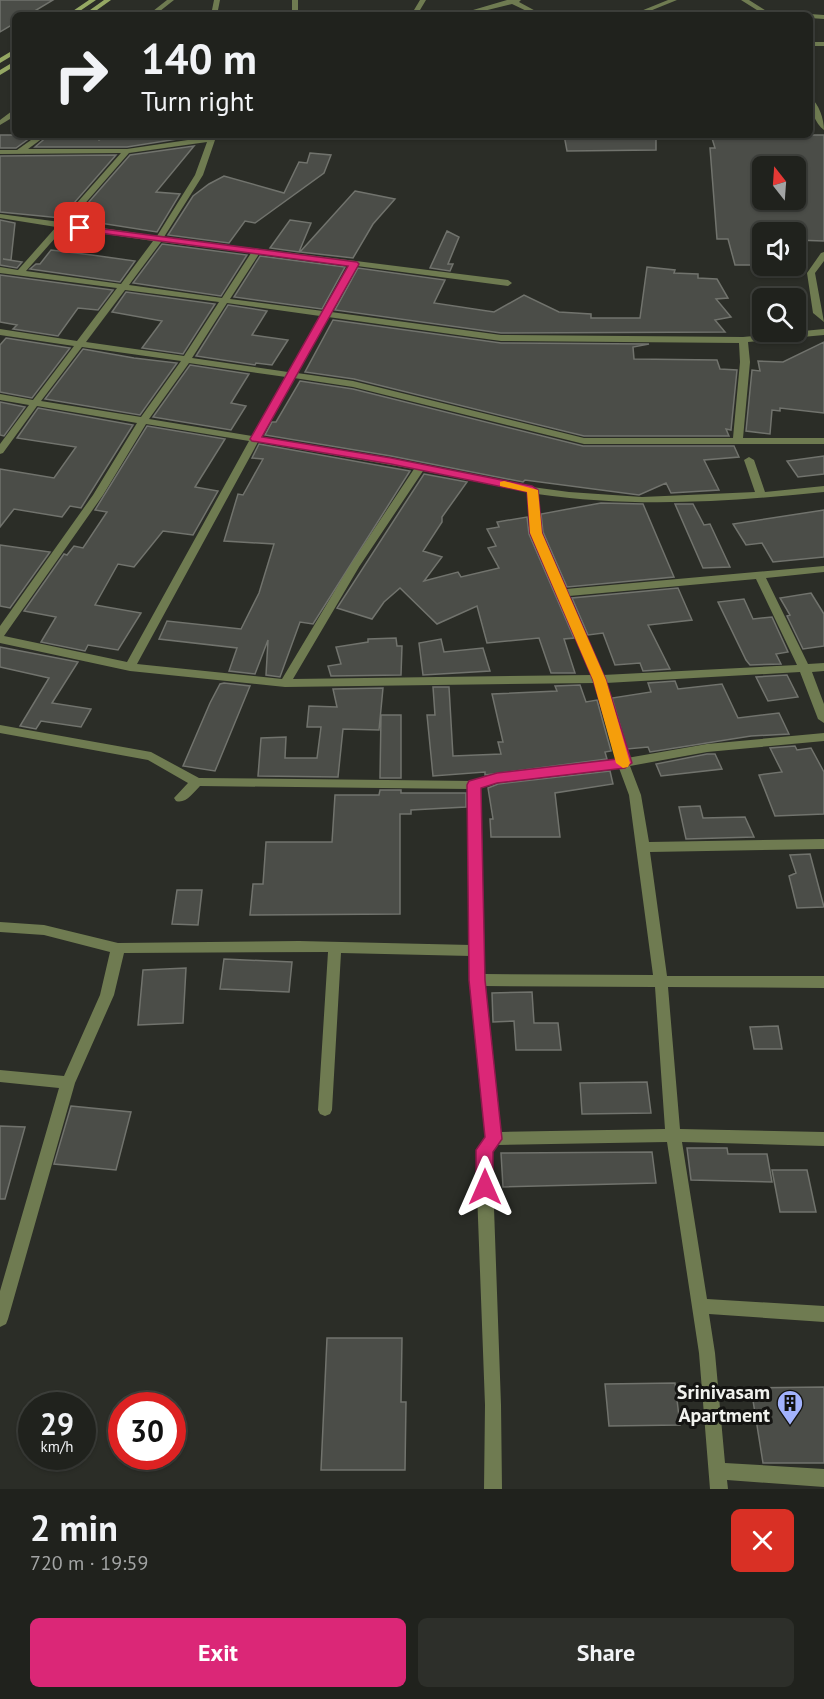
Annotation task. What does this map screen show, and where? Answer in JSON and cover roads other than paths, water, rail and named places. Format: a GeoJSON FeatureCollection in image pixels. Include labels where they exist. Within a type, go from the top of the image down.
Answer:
{"type":"FeatureCollection","features":[{"type":"Feature","properties":{"kind":"main road"},"geometry":{"type":"LineString","coordinates":[[75,12],[93,0]]}},
{"type":"Feature","properties":{"kind":"main road"},"geometry":{"type":"LineString","coordinates":[[90,12],[108,0]]}},
{"type":"Feature","properties":{"kind":"street"},"geometry":{"type":"LineString","coordinates":[[155,12],[171,0]]}},
{"type":"Feature","properties":{"kind":"street"},"geometry":{"type":"LineString","coordinates":[[642,12],[674,0]]}},
{"type":"Feature","properties":{"kind":"street"},"geometry":{"type":"LineString","coordinates":[[744,0],[765,12]]}},
{"type":"Feature","properties":{"kind":"street"},"geometry":{"type":"LineString","coordinates":[[471,12],[514,1],[534,12]]}},
{"type":"Feature","properties":{"kind":"street"},"geometry":{"type":"LineString","coordinates":[[813,105],[824,127]]}},
{"type":"Feature","properties":{"kind":"street"},"geometry":{"type":"LineString","coordinates":[[19,152],[39,138]]}},
{"type":"Feature","properties":{"kind":"street"},"geometry":{"type":"LineString","coordinates":[[0,152],[127,151],[206,138]]}},
{"type":"Feature","properties":{"kind":"street"},"geometry":{"type":"LineString","coordinates":[[0,450],[159,239],[180,208],[206,158],[212,138]]}},
{"type":"Feature","properties":{"kind":"street"},"geometry":{"type":"LineString","coordinates":[[20,273],[127,151]]}},
{"type":"Feature","properties":{"kind":"street"},"geometry":{"type":"LineString","coordinates":[[0,216],[60,226],[508,283]]}},
{"type":"Feature","properties":{"kind":"street"},"geometry":{"type":"LineString","coordinates":[[257,251],[187,359],[143,420],[98,495],[0,636],[130,667],[285,683],[599,680],[824,667]]}},
{"type":"Feature","properties":{"kind":"street"},"geometry":{"type":"LineString","coordinates":[[824,255],[811,273],[817,313],[824,319]]}},
{"type":"Feature","properties":{"kind":"street"},"geometry":{"type":"LineString","coordinates":[[130,667],[323,315],[354,264]]}},
{"type":"Feature","properties":{"kind":"street"},"geometry":{"type":"LineString","coordinates":[[0,270],[224,303],[501,338],[744,344],[824,332]]}},
{"type":"Feature","properties":{"kind":"street"},"geometry":{"type":"LineString","coordinates":[[0,332],[353,384],[584,441],[824,441]]}},
{"type":"Feature","properties":{"kind":"street"},"geometry":{"type":"LineString","coordinates":[[738,441],[745,362],[744,344]]}},
{"type":"Feature","properties":{"kind":"street"},"geometry":{"type":"LineString","coordinates":[[0,398],[420,467],[532,490],[595,499],[697,501],[824,489]]}},
{"type":"Feature","properties":{"kind":"street"},"geometry":{"type":"LineString","coordinates":[[750,460],[761,495]]}},
{"type":"Feature","properties":{"kind":"street"},"geometry":{"type":"LineString","coordinates":[[285,683],[354,567],[420,467]]}},
{"type":"Feature","properties":{"kind":"street"},"geometry":{"type":"LineString","coordinates":[[532,490],[536,533],[599,680],[635,795],[660,979],[673,1135],[686,1203],[707,1353],[719,1489]]}},
{"type":"Feature","properties":{"kind":"street"},"geometry":{"type":"LineString","coordinates":[[562,593],[824,569]]}},
{"type":"Feature","properties":{"kind":"street"},"geometry":{"type":"LineString","coordinates":[[760,576],[805,669],[824,719]]}},
{"type":"Feature","properties":{"kind":"street"},"geometry":{"type":"LineString","coordinates":[[0,729],[151,756],[197,783],[474,785],[497,778],[625,763],[707,748],[824,737]]}},
{"type":"Feature","properties":{"kind":"street"},"geometry":{"type":"LineString","coordinates":[[180,798],[197,783]]}},
{"type":"Feature","properties":{"kind":"street"},"geometry":{"type":"LineString","coordinates":[[474,785],[477,980],[494,1139],[485,1150],[484,1165],[493,1405],[493,1489]]}},
{"type":"Feature","properties":{"kind":"street"},"geometry":{"type":"LineString","coordinates":[[643,847],[824,844]]}},
{"type":"Feature","properties":{"kind":"street"},"geometry":{"type":"LineString","coordinates":[[0,927],[44,930],[118,948],[335,947],[478,951]]}},
{"type":"Feature","properties":{"kind":"street"},"geometry":{"type":"LineString","coordinates":[[325,1110],[335,947]]}},
{"type":"Feature","properties":{"kind":"street"},"geometry":{"type":"LineString","coordinates":[[0,1318],[68,1083],[106,995],[118,948]]}},
{"type":"Feature","properties":{"kind":"street"},"geometry":{"type":"LineString","coordinates":[[477,980],[574,982],[660,979],[824,982]]}},
{"type":"Feature","properties":{"kind":"street"},"geometry":{"type":"LineString","coordinates":[[0,1076],[68,1083]]}},
{"type":"Feature","properties":{"kind":"street"},"geometry":{"type":"LineString","coordinates":[[494,1139],[673,1135],[824,1139]]}},
{"type":"Feature","properties":{"kind":"street"},"geometry":{"type":"LineString","coordinates":[[699,1306],[824,1314]]}},
{"type":"Feature","properties":{"kind":"street"},"geometry":{"type":"LineString","coordinates":[[716,1471],[824,1478]]}},
{"type":"Feature","properties":{"kind":"place","name":"Srinivasam Apartment"},"geometry":{"type":"Point","coordinates":[790,1426]}}]}
